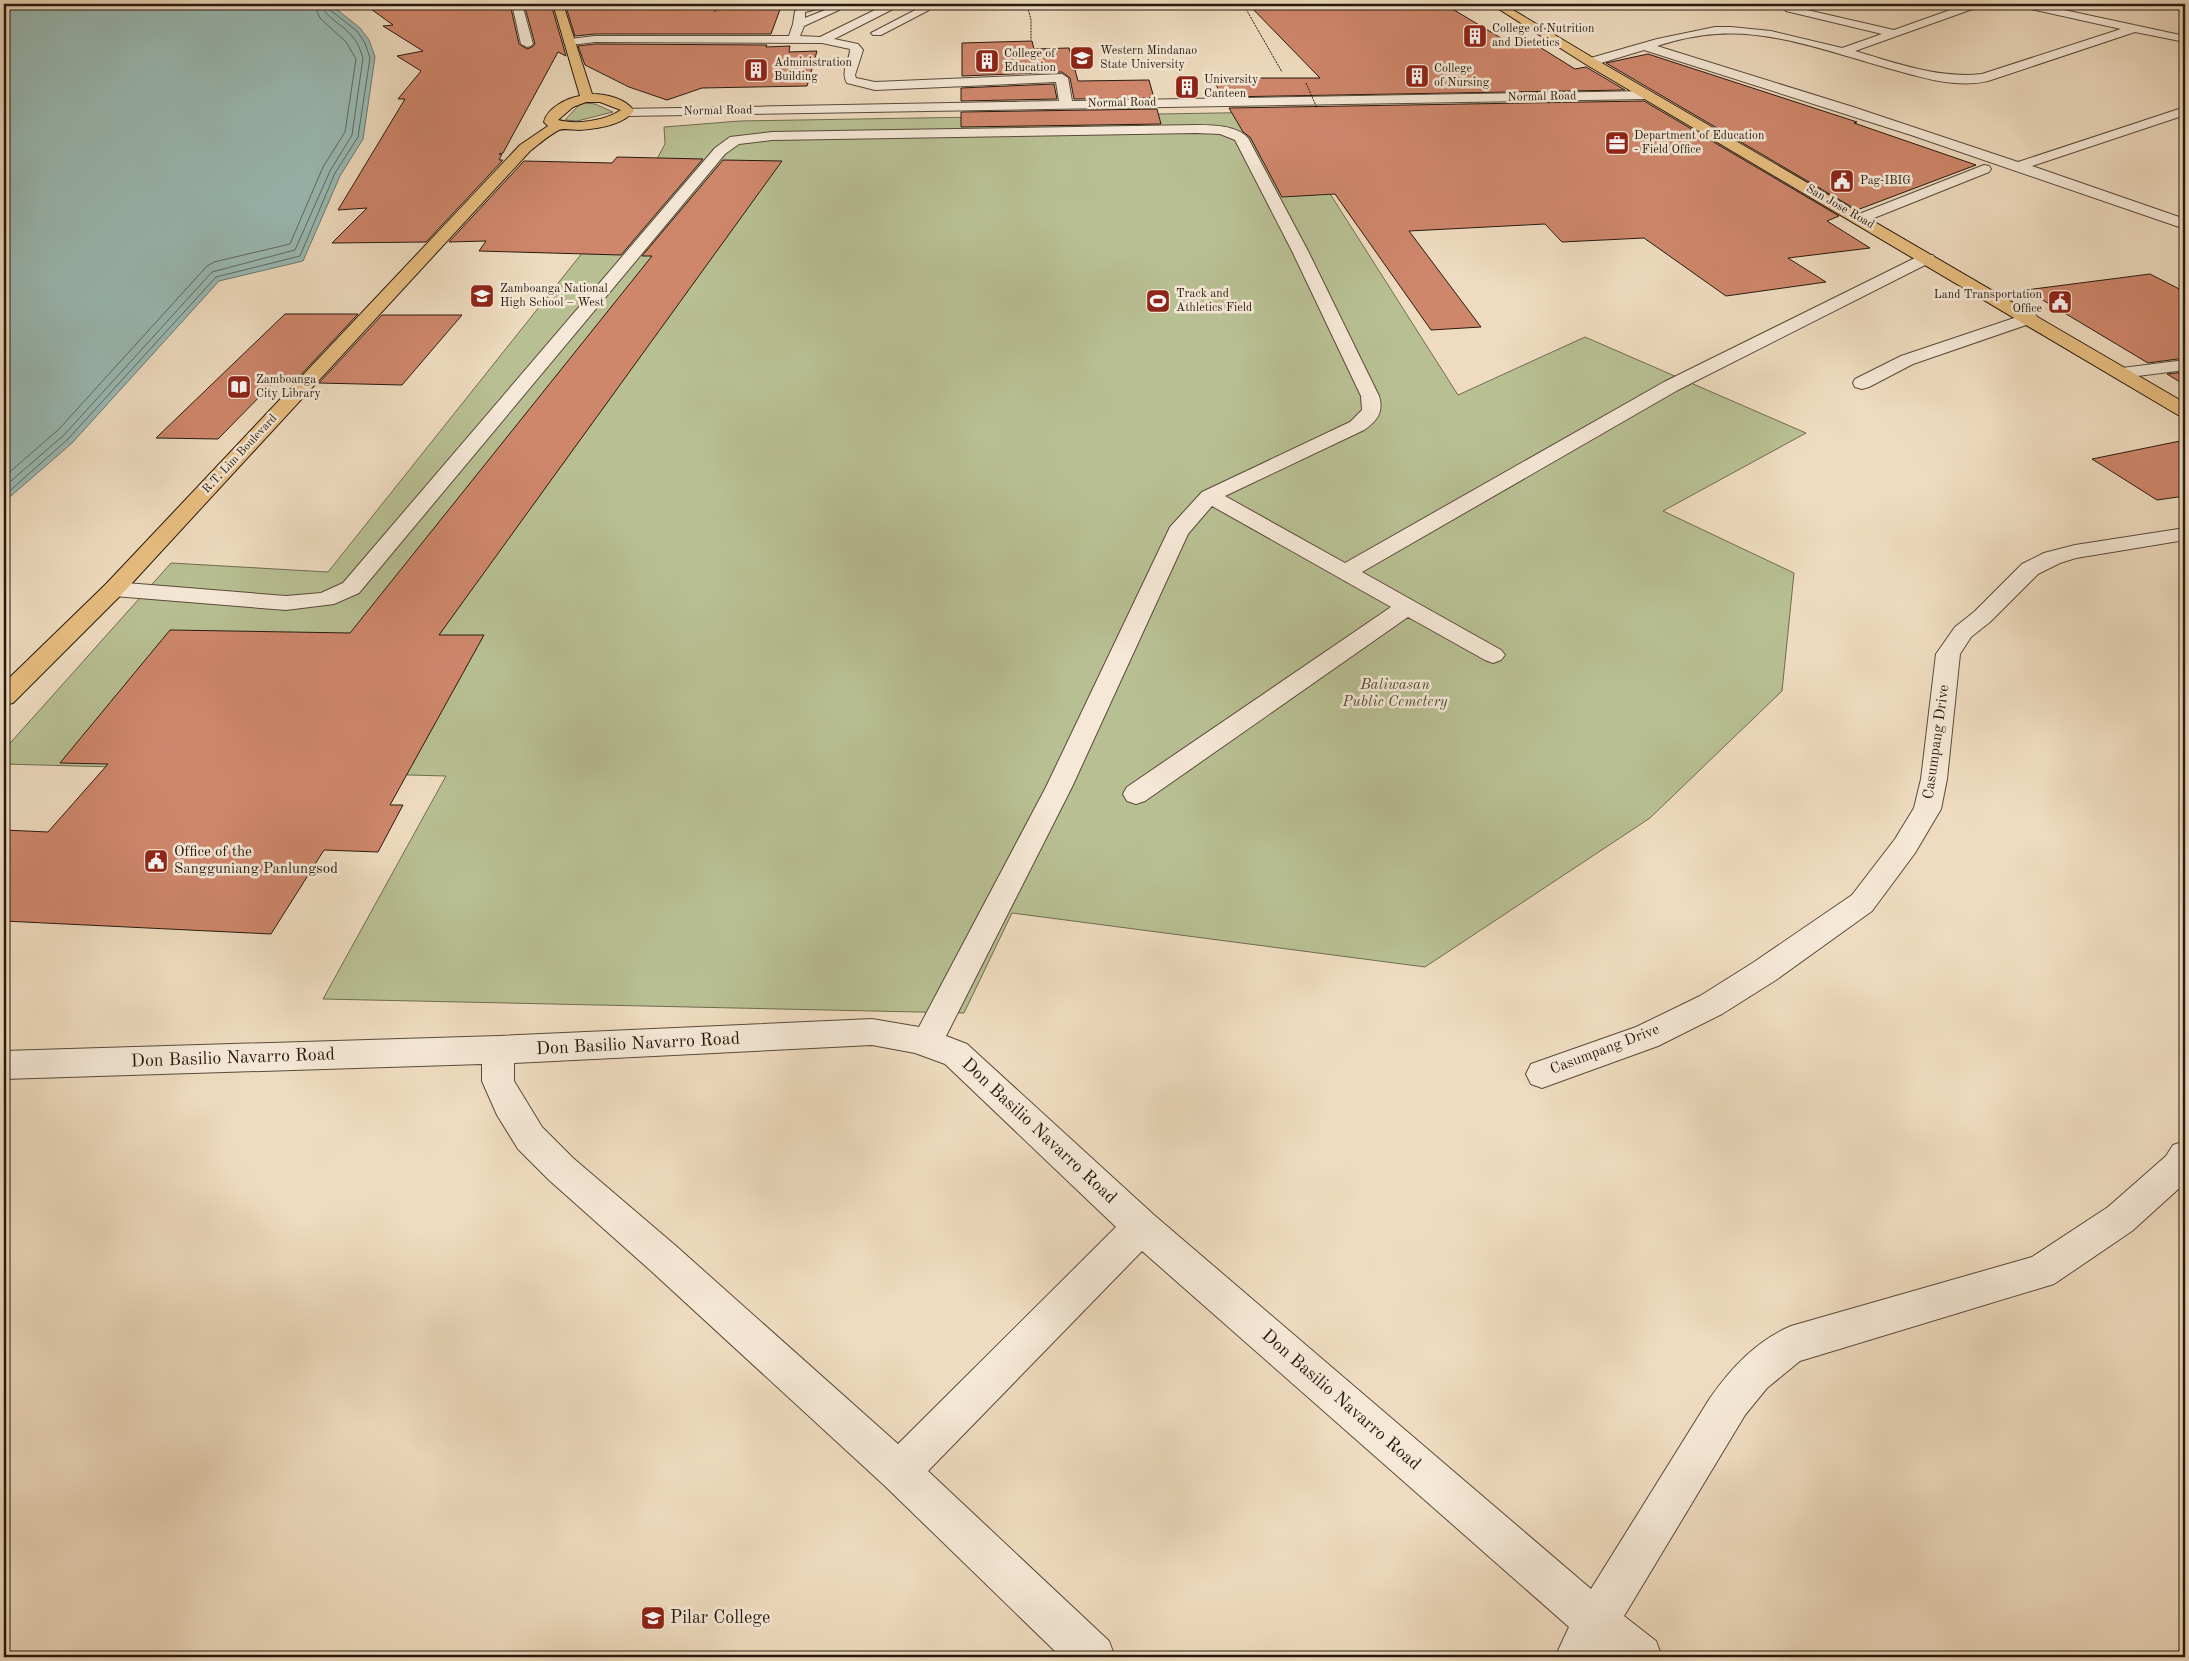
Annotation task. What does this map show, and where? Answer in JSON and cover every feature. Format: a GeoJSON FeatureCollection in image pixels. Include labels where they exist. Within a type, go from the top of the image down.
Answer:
{"type":"FeatureCollection","features":[{"type":"Feature","properties":{"kind":"main road"},"geometry":{"type":"LineString","coordinates":[[558,4],[587,98]]}},
{"type":"Feature","properties":{"kind":"main road","name":"San Jose Road"},"geometry":{"type":"LineString","coordinates":[[1496,4],[1591,62],[2185,411]]}},
{"type":"Feature","properties":{"kind":"main road"},"geometry":{"type":"LineString","coordinates":[[587,98],[607,99],[627,108],[627,112],[619,117],[582,126],[558,126],[551,121],[565,104],[587,98]]}},
{"type":"Feature","properties":{"kind":"main road","name":"R.T. Lim Boulevard"},"geometry":{"type":"LineString","coordinates":[[4,697],[114,589],[525,148],[558,126]]}},
{"type":"Feature","properties":{"kind":"street"},"geometry":{"type":"LineString","coordinates":[[517,4],[527,44]]}},
{"type":"Feature","properties":{"kind":"street"},"geometry":{"type":"LineString","coordinates":[[822,40],[895,4]]}},
{"type":"Feature","properties":{"kind":"street"},"geometry":{"type":"LineString","coordinates":[[1786,4],[1790,8],[1799,11],[1897,34]]}},
{"type":"Feature","properties":{"kind":"street"},"geometry":{"type":"LineString","coordinates":[[1842,52],[1977,4]]}},
{"type":"Feature","properties":{"kind":"street"},"geometry":{"type":"LineString","coordinates":[[2022,4],[2185,39]]}},
{"type":"Feature","properties":{"kind":"street"},"geometry":{"type":"LineString","coordinates":[[570,42],[595,39],[822,40],[854,46],[925,8]]}},
{"type":"Feature","properties":{"kind":"street"},"geometry":{"type":"LineString","coordinates":[[793,40],[799,24]]}},
{"type":"Feature","properties":{"kind":"street"},"geometry":{"type":"LineString","coordinates":[[1591,62],[1697,33],[1729,30],[1775,36],[1932,75],[1970,80],[1984,78],[2135,28]]}},
{"type":"Feature","properties":{"kind":"street"},"geometry":{"type":"LineString","coordinates":[[730,55],[731,40]]}},
{"type":"Feature","properties":{"kind":"street"},"geometry":{"type":"LineString","coordinates":[[854,46],[857,50],[849,75],[851,80],[858,83],[875,86],[1062,78],[1066,104]]}},
{"type":"Feature","properties":{"kind":"street"},"geometry":{"type":"LineString","coordinates":[[1645,46],[1808,96],[2019,166],[2185,224]]}},
{"type":"Feature","properties":{"kind":"street","name":"Normal Road"},"geometry":{"type":"LineString","coordinates":[[627,112],[1648,95]]}},
{"type":"Feature","properties":{"kind":"street"},"geometry":{"type":"LineString","coordinates":[[906,134],[912,107]]}},
{"type":"Feature","properties":{"kind":"street"},"geometry":{"type":"LineString","coordinates":[[2019,166],[2185,111]]}},
{"type":"Feature","properties":{"kind":"street"},"geometry":{"type":"LineString","coordinates":[[114,589],[286,602],[321,600],[351,588],[728,144],[748,138],[772,136],[1180,129],[1222,131],[1234,134],[1241,138],[1300,251],[1370,396],[1373,412],[1368,419],[1357,426],[1209,496],[1178,532],[1059,787],[927,1042]]}},
{"type":"Feature","properties":{"kind":"street"},"geometry":{"type":"LineString","coordinates":[[1859,218],[1984,169]]}},
{"type":"Feature","properties":{"kind":"street"},"geometry":{"type":"LineString","coordinates":[[1346,572],[1671,386],[1927,258]]}},
{"type":"Feature","properties":{"kind":"street"},"geometry":{"type":"LineString","coordinates":[[1862,383],[1907,360],[2029,318]]}},
{"type":"Feature","properties":{"kind":"street"},"geometry":{"type":"LineString","coordinates":[[2122,373],[2185,365]]}},
{"type":"Feature","properties":{"kind":"street"},"geometry":{"type":"LineString","coordinates":[[1209,496],[1493,655]]}},
{"type":"Feature","properties":{"kind":"street","name":"Casumpang Drive"},"geometry":{"type":"LineString","coordinates":[[1542,1074],[1646,1037],[1711,1004],[1765,971],[1862,903],[1905,846],[1927,809],[1934,779],[1948,654],[1963,632],[1982,617],[2030,569],[2052,558],[2075,552],[2179,541]]}},
{"type":"Feature","properties":{"kind":"street"},"geometry":{"type":"LineString","coordinates":[[1136,794],[1407,607]]}},
{"type":"Feature","properties":{"kind":"street","name":"Don Basilio Navarro Road"},"geometry":{"type":"LineString","coordinates":[[4,1065],[498,1050],[872,1032],[901,1034],[927,1042],[956,1054],[1141,1227],[1596,1622],[1640,1657]]}},
{"type":"Feature","properties":{"kind":"street"},"geometry":{"type":"LineString","coordinates":[[498,1050],[498,1081],[508,1105],[530,1138],[561,1169],[664,1258],[899,1472],[1092,1657]]}},
{"type":"Feature","properties":{"kind":"street"},"geometry":{"type":"LineString","coordinates":[[1577,1657],[1596,1622],[1724,1412],[1739,1389],[1762,1364],[1790,1345],[2041,1272],[2120,1219],[2178,1167],[2185,1156]]}},
{"type":"Feature","properties":{"kind":"street"},"geometry":{"type":"LineString","coordinates":[[899,1472],[1141,1227]]}},
{"type":"Feature","properties":{"kind":"path"},"geometry":{"type":"LineString","coordinates":[[1027,4],[1031,20],[1031,40]]}},
{"type":"Feature","properties":{"kind":"path"},"geometry":{"type":"LineString","coordinates":[[1243,4],[1283,72]]}},
{"type":"Feature","properties":{"kind":"path"},"geometry":{"type":"LineString","coordinates":[[1306,83],[1317,108]]}},
{"type":"Feature","properties":{"kind":"green space"},"geometry":{"type":"Polygon","coordinates":[[[584,103],[595,104],[613,112],[577,121],[565,120],[578,106],[584,103]]]}},
{"type":"Feature","properties":{"kind":"green space","name":"Baliwasan Public Cemetery"},"geometry":{"type":"Polygon","coordinates":[[[1278,112],[1458,395],[1585,337],[1806,433],[1663,511],[1794,573],[1782,691],[1650,818],[1425,967],[1012,913],[964,1013],[323,999],[446,776],[4,764],[4,750],[171,563],[328,572],[657,159],[665,144],[664,127],[740,121],[1278,112]]]}},
{"type":"Feature","properties":{"kind":"water"},"geometry":{"type":"Polygon","coordinates":[[[4,4],[330,4],[360,28],[369,40],[375,57],[363,139],[340,176],[303,261],[219,281],[72,443],[4,502],[4,4]]]}},
{"type":"Feature","properties":{"kind":"building"},"geometry":{"type":"Polygon","coordinates":[[[364,4],[510,4],[519,44],[527,49],[535,44],[524,4],[551,4],[566,56],[558,52],[503,153],[499,154],[502,154],[499,160],[503,160],[426,242],[332,243],[367,208],[338,210],[405,99],[398,99],[421,71],[397,56],[423,51],[383,26],[393,25],[364,4]]]}},
{"type":"Feature","properties":{"kind":"building"},"geometry":{"type":"Polygon","coordinates":[[[565,4],[782,4],[771,34],[595,34],[575,36],[565,4]]]}},
{"type":"Feature","properties":{"kind":"building"},"geometry":{"type":"Polygon","coordinates":[[[1248,4],[1444,4],[1516,47],[1538,46],[1575,69],[1586,67],[1625,90],[1223,97],[1212,78],[1320,78],[1248,4]]]}},
{"type":"Feature","properties":{"kind":"building","name":"College of Education"},"geometry":{"type":"Polygon","coordinates":[[[1032,41],[1034,49],[1069,48],[1078,81],[1149,80],[1154,98],[1074,99],[1070,78],[1062,72],[962,76],[962,43],[1032,41]]]}},
{"type":"Feature","properties":{"kind":"building"},"geometry":{"type":"Polygon","coordinates":[[[595,44],[767,45],[766,47],[790,46],[789,52],[817,51],[807,86],[702,88],[667,100],[629,87],[585,65],[578,46],[595,44]]]}},
{"type":"Feature","properties":{"kind":"building"},"geometry":{"type":"Polygon","coordinates":[[[1648,54],[1857,122],[1854,123],[1976,165],[1857,210],[1606,63],[1648,54]]]}},
{"type":"Feature","properties":{"kind":"building"},"geometry":{"type":"Polygon","coordinates":[[[1054,84],[1057,99],[961,101],[961,88],[1054,84]]]}},
{"type":"Feature","properties":{"kind":"building"},"geometry":{"type":"Polygon","coordinates":[[[1644,101],[1839,216],[1827,221],[1870,248],[1788,258],[1826,282],[1726,296],[1644,238],[1562,242],[1545,224],[1409,231],[1481,327],[1431,330],[1335,194],[1282,197],[1250,137],[1243,132],[1229,108],[1644,101]]]}},
{"type":"Feature","properties":{"kind":"building"},"geometry":{"type":"Polygon","coordinates":[[[1157,109],[1161,124],[961,127],[961,112],[1157,109]]]}},
{"type":"Feature","properties":{"kind":"building"},"geometry":{"type":"Polygon","coordinates":[[[617,157],[703,159],[621,255],[479,251],[486,241],[449,242],[524,161],[612,163],[617,157]]]}},
{"type":"Feature","properties":{"kind":"building"},"geometry":{"type":"Polygon","coordinates":[[[723,160],[782,161],[439,635],[484,635],[390,805],[403,805],[378,852],[324,850],[271,934],[4,921],[4,830],[48,832],[108,764],[60,763],[170,630],[350,633],[652,256],[642,256],[723,160]]]}},
{"type":"Feature","properties":{"kind":"building"},"geometry":{"type":"Polygon","coordinates":[[[2150,274],[2185,292],[2185,358],[2148,363],[2026,290],[2150,274]]]}},
{"type":"Feature","properties":{"kind":"building","name":"Zamboanga City Library"},"geometry":{"type":"Polygon","coordinates":[[[285,314],[358,314],[294,382],[274,382],[218,439],[156,438],[285,314]]]}},
{"type":"Feature","properties":{"kind":"building"},"geometry":{"type":"Polygon","coordinates":[[[382,315],[462,315],[402,385],[319,383],[382,315]]]}},
{"type":"Feature","properties":{"kind":"building"},"geometry":{"type":"Polygon","coordinates":[[[2185,372],[2185,385],[2167,374],[2185,372]]]}},
{"type":"Feature","properties":{"kind":"building"},"geometry":{"type":"Polygon","coordinates":[[[2185,440],[2185,496],[2157,500],[2092,459],[2185,440]]]}},
{"type":"Feature","properties":{"kind":"place","name":"College of Nutrition and Dietetics"},"geometry":{"type":"Point","coordinates":[1475,36]}},
{"type":"Feature","properties":{"kind":"place","name":"Western Mindanao State University"},"geometry":{"type":"Point","coordinates":[1082,58]}},
{"type":"Feature","properties":{"kind":"place","name":"College of Education"},"geometry":{"type":"Point","coordinates":[987,61]}},
{"type":"Feature","properties":{"kind":"place","name":"Administration Building"},"geometry":{"type":"Point","coordinates":[756,70]}},
{"type":"Feature","properties":{"kind":"place","name":"College of Nursing"},"geometry":{"type":"Point","coordinates":[1417,76]}},
{"type":"Feature","properties":{"kind":"place","name":"University Canteen"},"geometry":{"type":"Point","coordinates":[1187,87]}},
{"type":"Feature","properties":{"kind":"place","name":"Department of Education - Field Office"},"geometry":{"type":"Point","coordinates":[1617,143]}},
{"type":"Feature","properties":{"kind":"place","name":"Pag-IBIG"},"geometry":{"type":"Point","coordinates":[1842,181]}},
{"type":"Feature","properties":{"kind":"place","name":"Zamboanga National High School – West"},"geometry":{"type":"Point","coordinates":[482,296]}},
{"type":"Feature","properties":{"kind":"place","name":"Track and Athletics Field"},"geometry":{"type":"Point","coordinates":[1158,301]}},
{"type":"Feature","properties":{"kind":"place","name":"Land Transportation Office"},"geometry":{"type":"Point","coordinates":[2060,302]}},
{"type":"Feature","properties":{"kind":"place","name":"Zamboanga City Library"},"geometry":{"type":"Point","coordinates":[239,387]}},
{"type":"Feature","properties":{"kind":"place","name":"Office of the Sangguniang Panlungsod"},"geometry":{"type":"Point","coordinates":[156,861]}},
{"type":"Feature","properties":{"kind":"place","name":"Pilar College"},"geometry":{"type":"Point","coordinates":[653,1618]}}]}
